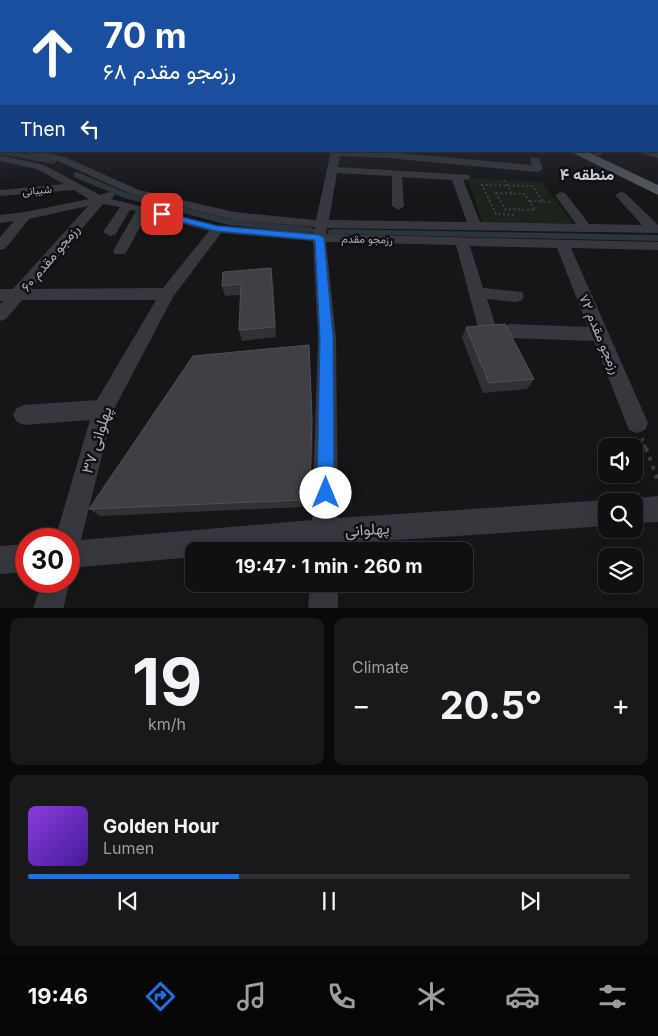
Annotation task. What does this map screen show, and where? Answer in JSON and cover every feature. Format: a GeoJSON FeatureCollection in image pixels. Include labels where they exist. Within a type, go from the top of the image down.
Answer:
{"type":"FeatureCollection","features":[{"type":"Feature","properties":{"kind":"main road"},"geometry":{"type":"LineString","coordinates":[[577,152],[658,191]]}},
{"type":"Feature","properties":{"kind":"main road"},"geometry":{"type":"LineString","coordinates":[[597,152],[658,181]]}},
{"type":"Feature","properties":{"kind":"street"},"geometry":{"type":"LineString","coordinates":[[48,156],[58,152]]}},
{"type":"Feature","properties":{"kind":"street"},"geometry":{"type":"LineString","coordinates":[[325,542],[327,338],[320,231],[336,152],[438,159],[490,160],[538,169],[535,160]]}},
{"type":"Feature","properties":{"kind":"street"},"geometry":{"type":"LineString","coordinates":[[0,167],[18,156]]}},
{"type":"Feature","properties":{"kind":"street","name":"رزمجو مقدم"},"geometry":{"type":"LineString","coordinates":[[18,156],[73,187],[103,199],[217,229],[320,231],[462,241],[658,246]]}},
{"type":"Feature","properties":{"kind":"street","name":"رزمجو مقدم"},"geometry":{"type":"LineString","coordinates":[[0,158],[48,156],[76,161],[120,188],[234,216],[320,231],[475,226],[656,229]]}},
{"type":"Feature","properties":{"kind":"street"},"geometry":{"type":"LineString","coordinates":[[332,170],[461,177],[475,226]]}},
{"type":"Feature","properties":{"kind":"street"},"geometry":{"type":"LineString","coordinates":[[397,174],[398,206]]}},
{"type":"Feature","properties":{"kind":"street","name":"شیبانی"},"geometry":{"type":"LineString","coordinates":[[0,193],[73,187]]}},
{"type":"Feature","properties":{"kind":"street"},"geometry":{"type":"LineString","coordinates":[[0,219],[25,216],[103,199],[120,188]]}},
{"type":"Feature","properties":{"kind":"street"},"geometry":{"type":"LineString","coordinates":[[621,195],[656,229]]}},
{"type":"Feature","properties":{"kind":"street","name":"رزمجو مقدم ۶۰"},"geometry":{"type":"LineString","coordinates":[[0,315],[103,199]]}},
{"type":"Feature","properties":{"kind":"street"},"geometry":{"type":"LineString","coordinates":[[563,199],[585,228]]}},
{"type":"Feature","properties":{"kind":"street"},"geometry":{"type":"LineString","coordinates":[[110,232],[127,205]]}},
{"type":"Feature","properties":{"kind":"street"},"geometry":{"type":"LineString","coordinates":[[120,251],[143,210]]}},
{"type":"Feature","properties":{"kind":"street"},"geometry":{"type":"LineString","coordinates":[[0,246],[25,216]]}},
{"type":"Feature","properties":{"kind":"street","name":"پهلوانی ۳۷"},"geometry":{"type":"LineString","coordinates":[[71,528],[103,409],[168,294],[217,229]]}},
{"type":"Feature","properties":{"kind":"street"},"geometry":{"type":"LineString","coordinates":[[462,241],[487,328]]}},
{"type":"Feature","properties":{"kind":"street","name":"رزمجو مقدم ۷۲"},"geometry":{"type":"LineString","coordinates":[[562,244],[637,423]]}},
{"type":"Feature","properties":{"kind":"street"},"geometry":{"type":"LineString","coordinates":[[477,293],[516,296]]}},
{"type":"Feature","properties":{"kind":"street"},"geometry":{"type":"LineString","coordinates":[[0,295],[168,294]]}},
{"type":"Feature","properties":{"kind":"street"},"geometry":{"type":"LineString","coordinates":[[510,331],[600,334]]}},
{"type":"Feature","properties":{"kind":"street"},"geometry":{"type":"LineString","coordinates":[[24,415],[103,409]]}},
{"type":"Feature","properties":{"kind":"street"},"geometry":{"type":"LineString","coordinates":[[643,510],[658,509]]}},
{"type":"Feature","properties":{"kind":"street","name":"پهلوانی"},"geometry":{"type":"LineString","coordinates":[[325,542],[598,514]]}},
{"type":"Feature","properties":{"kind":"street","name":"پهلوانی"},"geometry":{"type":"LineString","coordinates":[[80,554],[185,549]]}},
{"type":"Feature","properties":{"kind":"street"},"geometry":{"type":"LineString","coordinates":[[0,560],[15,559]]}},
{"type":"Feature","properties":{"kind":"street"},"geometry":{"type":"LineString","coordinates":[[323,608],[324,592]]}},
{"type":"Feature","properties":{"kind":"street"},"geometry":{"type":"LineString","coordinates":[[48,608],[52,593]]}},
{"type":"Feature","properties":{"kind":"path"},"geometry":{"type":"LineString","coordinates":[[504,180],[512,193]]}},
{"type":"Feature","properties":{"kind":"path"},"geometry":{"type":"LineString","coordinates":[[514,215],[496,214],[482,185],[533,186],[543,202]]}},
{"type":"Feature","properties":{"kind":"path"},"geometry":{"type":"LineString","coordinates":[[496,193],[512,193],[525,194],[535,210],[505,209],[496,193]]}},
{"type":"Feature","properties":{"kind":"path"},"geometry":{"type":"LineString","coordinates":[[530,201],[543,202],[563,199]]}},
{"type":"Feature","properties":{"kind":"path"},"geometry":{"type":"LineString","coordinates":[[520,210],[523,215]]}},
{"type":"Feature","properties":{"kind":"path"},"geometry":{"type":"LineString","coordinates":[[637,423],[658,481]]}},
{"type":"Feature","properties":{"kind":"shaded area"},"geometry":{"type":"Polygon","coordinates":[[[467,178],[542,182],[574,225],[483,223],[467,178]]]}},
{"type":"Feature","properties":{"kind":"building"},"geometry":{"type":"Polygon","coordinates":[[[271,268],[275,327],[239,330],[241,284],[222,286],[223,272],[271,268]]]}},
{"type":"Feature","properties":{"kind":"building"},"geometry":{"type":"Polygon","coordinates":[[[505,324],[534,379],[489,383],[466,327],[505,324]]]}},
{"type":"Feature","properties":{"kind":"building"},"geometry":{"type":"Polygon","coordinates":[[[309,345],[312,419],[310,489],[301,500],[89,509],[193,356],[309,345]]]}},
{"type":"Feature","properties":{"kind":"waterway"},"geometry":{"type":"LineString","coordinates":[[0,152],[53,161]]}},
{"type":"Feature","properties":{"kind":"waterway"},"geometry":{"type":"LineString","coordinates":[[77,175],[127,196],[229,222],[310,230]]}},
{"type":"Feature","properties":{"kind":"waterway"},"geometry":{"type":"LineString","coordinates":[[333,232],[658,238]]}},
{"type":"Feature","properties":{"kind":"district","name":"منطقه ۴"},"geometry":{"type":"Point","coordinates":[587,174]}},
{"type":"Feature","properties":{"kind":"route"},"geometry":{"type":"LineString","coordinates":[[162,214],[217,229],[319,238],[327,338],[326,493]]}}]}
